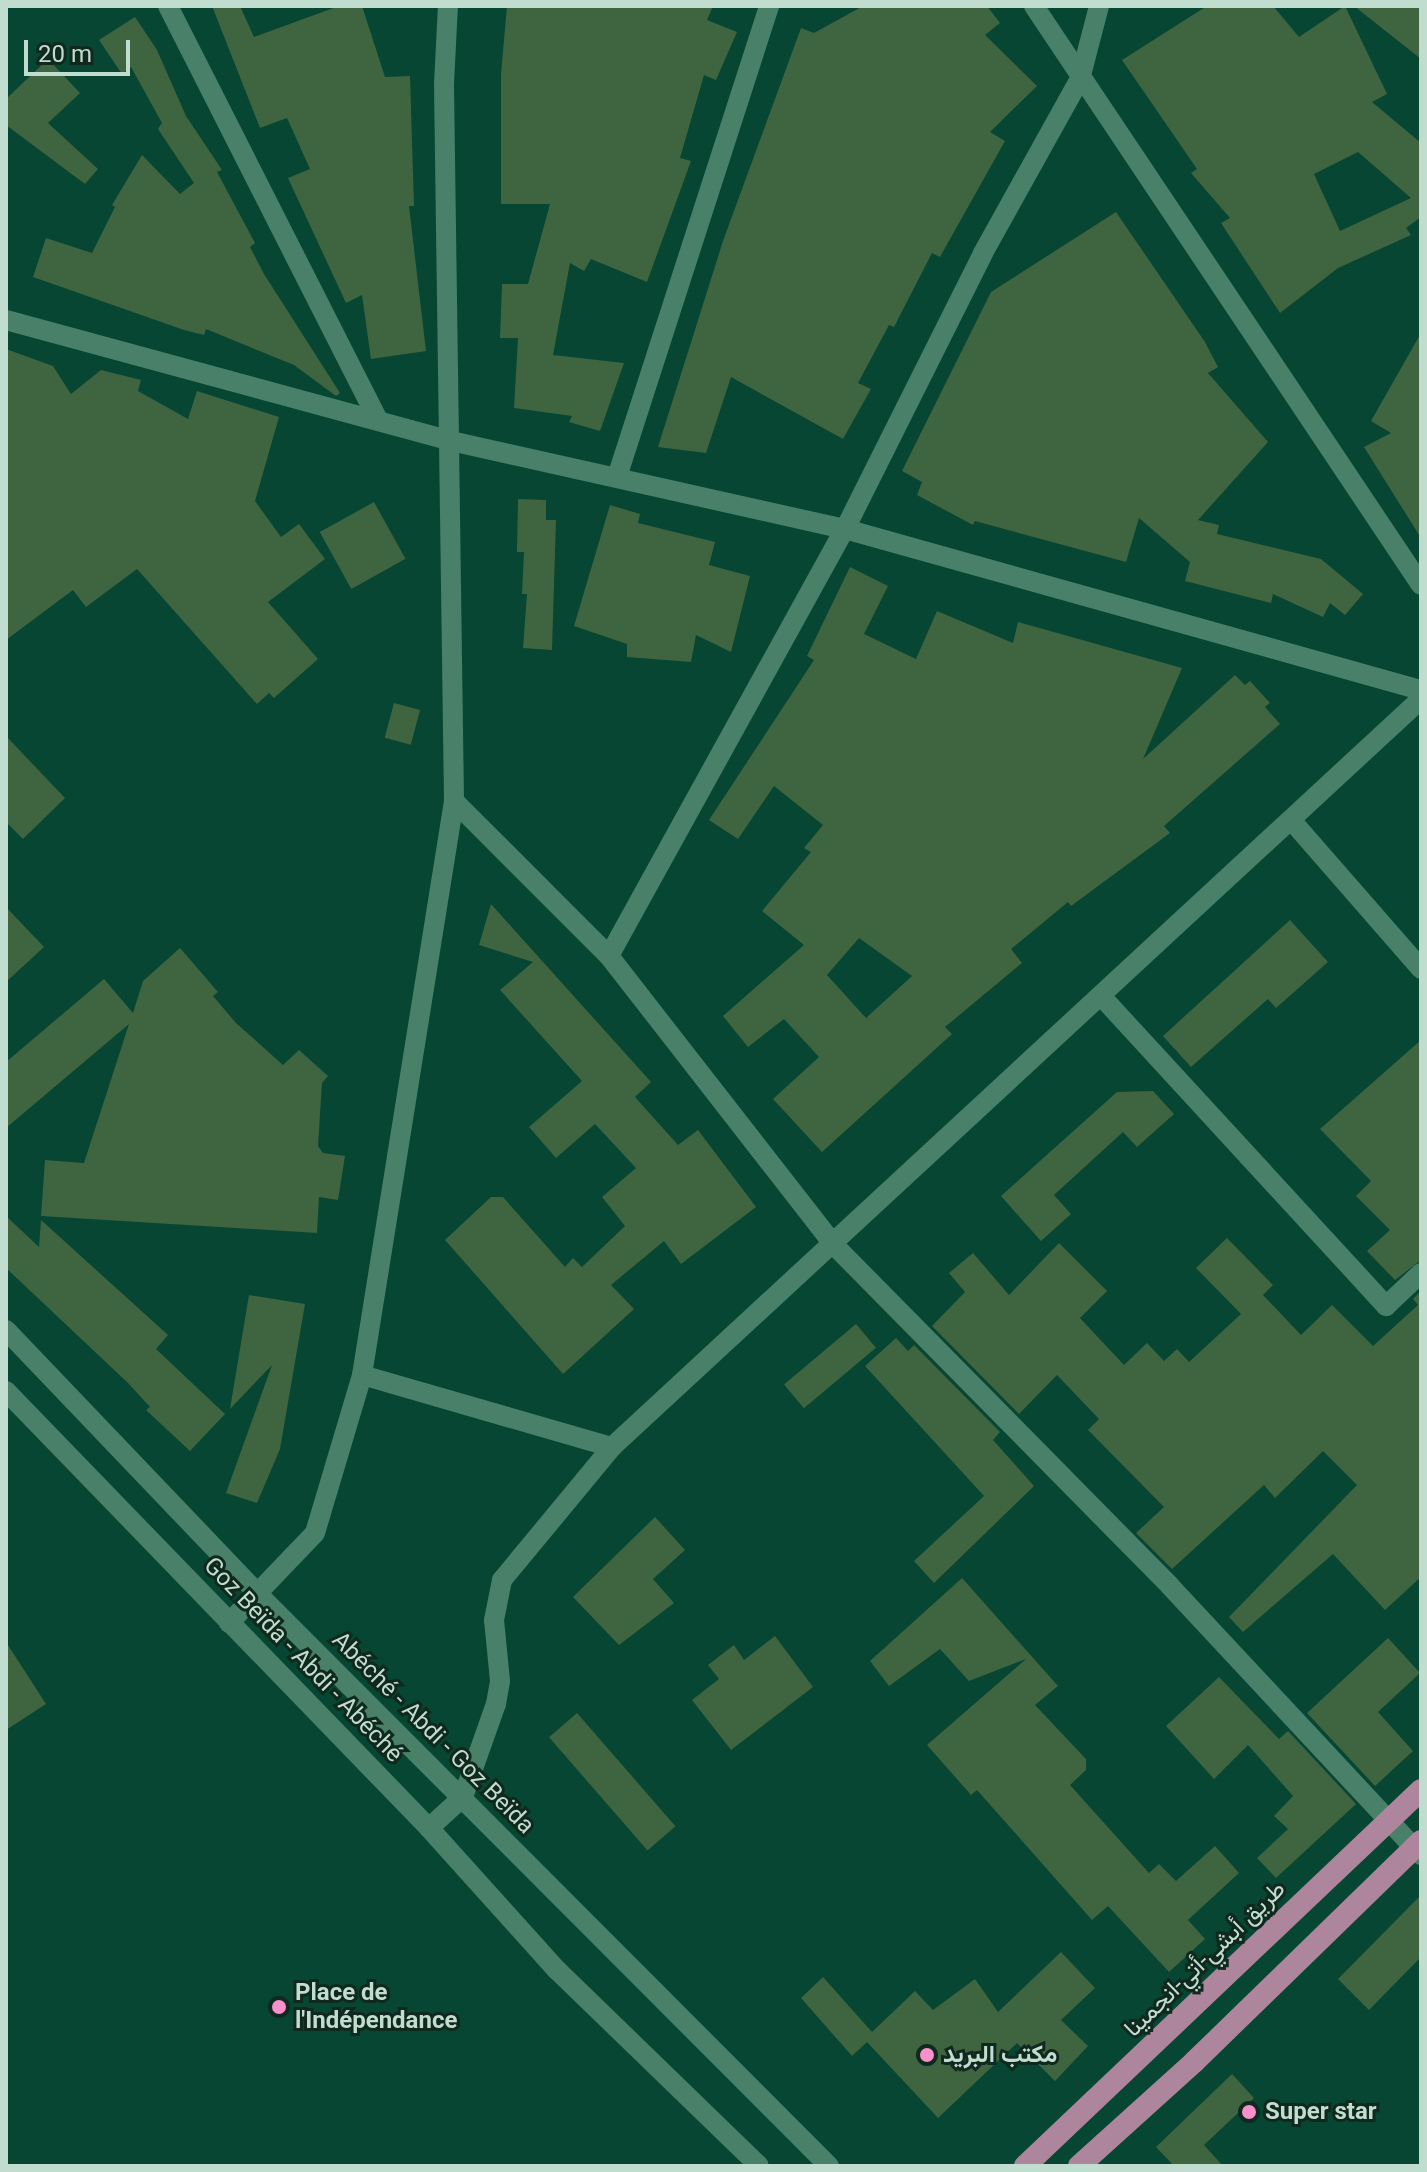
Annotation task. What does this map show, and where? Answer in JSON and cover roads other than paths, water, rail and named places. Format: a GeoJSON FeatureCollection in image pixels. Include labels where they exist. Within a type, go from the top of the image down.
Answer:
{"type":"FeatureCollection","features":[{"type":"Feature","properties":{"kind":"highway","name":"طريق أبشي-أتي-انجمينا"},"geometry":{"type":"LineString","coordinates":[[1025,2166],[1421,1790]]}},
{"type":"Feature","properties":{"kind":"highway"},"geometry":{"type":"LineString","coordinates":[[1079,2166],[1194,2062],[1419,1848]]}},
{"type":"Feature","properties":{"kind":"street"},"geometry":{"type":"LineString","coordinates":[[168,6],[378,420]]}},
{"type":"Feature","properties":{"kind":"street"},"geometry":{"type":"LineString","coordinates":[[229,1623],[315,1533],[362,1375],[454,801],[444,84],[448,6]]}},
{"type":"Feature","properties":{"kind":"street"},"geometry":{"type":"LineString","coordinates":[[617,477],[769,6]]}},
{"type":"Feature","properties":{"kind":"street"},"geometry":{"type":"LineString","coordinates":[[1034,6],[1421,585]]}},
{"type":"Feature","properties":{"kind":"street"},"geometry":{"type":"LineString","coordinates":[[609,956],[845,529],[983,253],[1080,79],[1099,6]]}},
{"type":"Feature","properties":{"kind":"street"},"geometry":{"type":"LineString","coordinates":[[6,320],[451,441],[845,529],[1421,690]]}},
{"type":"Feature","properties":{"kind":"street"},"geometry":{"type":"LineString","coordinates":[[429,1828],[463,1797],[496,1704],[500,1681],[494,1620],[502,1580],[612,1447],[1421,699]]}},
{"type":"Feature","properties":{"kind":"street"},"geometry":{"type":"LineString","coordinates":[[454,801],[609,956],[833,1244],[1170,1586],[1389,1820],[1419,1848]]}},
{"type":"Feature","properties":{"kind":"street"},"geometry":{"type":"LineString","coordinates":[[1292,821],[1421,969]]}},
{"type":"Feature","properties":{"kind":"street"},"geometry":{"type":"LineString","coordinates":[[1102,997],[1386,1306],[1421,1273]]}},
{"type":"Feature","properties":{"kind":"street","name":"Abéché - Abdi - Goz Beïda"},"geometry":{"type":"LineString","coordinates":[[6,1330],[257,1593],[829,2166]]}},
{"type":"Feature","properties":{"kind":"street"},"geometry":{"type":"LineString","coordinates":[[362,1375],[612,1447]]}},
{"type":"Feature","properties":{"kind":"street","name":"Goz Beïda - Abdi - Abéché"},"geometry":{"type":"LineString","coordinates":[[6,1391],[429,1828],[557,1970],[759,2166]]}},
{"type":"Feature","properties":{"kind":"place","name":"Place de l'Indépendance"},"geometry":{"type":"Point","coordinates":[279,2007]}},
{"type":"Feature","properties":{"kind":"place","name":"مكتب البريد"},"geometry":{"type":"Point","coordinates":[927,2055]}},
{"type":"Feature","properties":{"kind":"place","name":"Super star"},"geometry":{"type":"Point","coordinates":[1249,2112]}}]}
